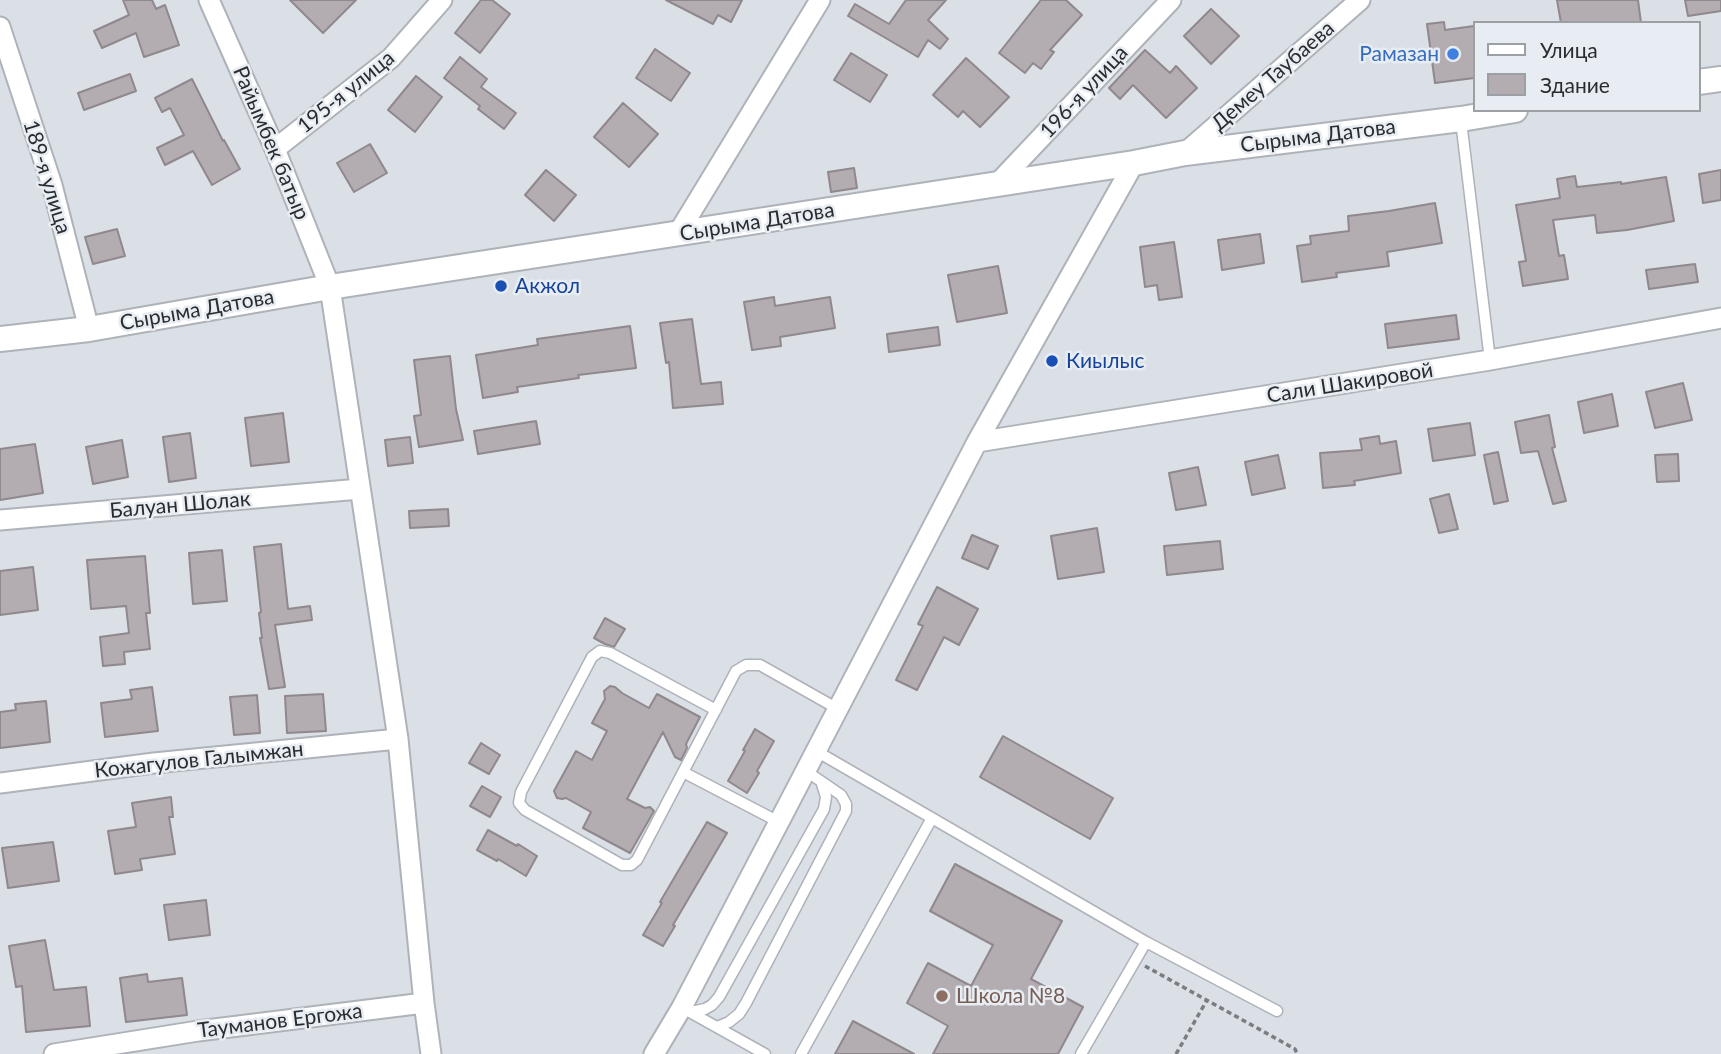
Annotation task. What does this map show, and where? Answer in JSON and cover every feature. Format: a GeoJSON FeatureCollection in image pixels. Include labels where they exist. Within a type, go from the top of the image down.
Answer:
{"type":"FeatureCollection","features":[{"type":"Feature","properties":{"kind":"street","name":"195-я улица"},"geometry":{"type":"LineString","coordinates":[[275,149],[391,58],[442,0]]}},
{"type":"Feature","properties":{"kind":"street"},"geometry":{"type":"LineString","coordinates":[[677,235],[820,0]]}},
{"type":"Feature","properties":{"kind":"street","name":"196-я улица"},"geometry":{"type":"LineString","coordinates":[[998,183],[1171,0]]}},
{"type":"Feature","properties":{"kind":"street","name":"Демеу Таубаева"},"geometry":{"type":"LineString","coordinates":[[1185,153],[1360,0]]}},
{"type":"Feature","properties":{"kind":"street","name":"Райымбек батыр"},"geometry":{"type":"LineString","coordinates":[[217,4],[330,287],[398,739],[431,1054]]}},
{"type":"Feature","properties":{"kind":"street","name":"189-я улица"},"geometry":{"type":"LineString","coordinates":[[0,27],[52,185],[89,329]]}},
{"type":"Feature","properties":{"kind":"street"},"geometry":{"type":"LineString","coordinates":[[1700,82],[1721,79]]}},
{"type":"Feature","properties":{"kind":"street","name":"Сырыма Датова"},"geometry":{"type":"LineString","coordinates":[[0,339],[89,329],[330,287],[677,235],[1185,153],[1502,112]]}},
{"type":"Feature","properties":{"kind":"street"},"geometry":{"type":"LineString","coordinates":[[654,1054],[686,1010],[779,822],[978,442],[1135,163]]}},
{"type":"Feature","properties":{"kind":"street","name":"Сали Шакировой"},"geometry":{"type":"LineString","coordinates":[[978,442],[1490,360],[1721,318]]}},
{"type":"Feature","properties":{"kind":"street","name":"Балуан Шолак"},"geometry":{"type":"LineString","coordinates":[[0,520],[360,489]]}},
{"type":"Feature","properties":{"kind":"street","name":"Кожагулов Галымжан"},"geometry":{"type":"LineString","coordinates":[[0,783],[154,763],[398,739]]}},
{"type":"Feature","properties":{"kind":"street","name":"Тауманов Ергожа"},"geometry":{"type":"LineString","coordinates":[[54,1054],[198,1031],[424,1003]]}},
{"type":"Feature","properties":{"kind":"lane"},"geometry":{"type":"LineString","coordinates":[[1461,118],[1490,360]]}},
{"type":"Feature","properties":{"kind":"lane"},"geometry":{"type":"LineString","coordinates":[[716,710],[610,653],[600,651],[592,657],[521,792],[519,803],[525,810],[622,865],[631,865],[637,860],[716,710],[736,671],[746,665],[760,665],[838,709]]}},
{"type":"Feature","properties":{"kind":"lane"},"geometry":{"type":"LineString","coordinates":[[816,751],[1146,942],[1277,1011]]}},
{"type":"Feature","properties":{"kind":"lane"},"geometry":{"type":"LineString","coordinates":[[683,772],[779,822]]}},
{"type":"Feature","properties":{"kind":"lane"},"geometry":{"type":"LineString","coordinates":[[717,1027],[739,1014],[746,1003],[846,811],[841,795],[806,772]]}},
{"type":"Feature","properties":{"kind":"lane"},"geometry":{"type":"LineString","coordinates":[[686,1010],[705,1009],[719,997],[824,809],[826,797],[822,784]]}},
{"type":"Feature","properties":{"kind":"lane"},"geometry":{"type":"LineString","coordinates":[[801,1054],[932,818]]}},
{"type":"Feature","properties":{"kind":"lane"},"geometry":{"type":"LineString","coordinates":[[1081,1054],[1146,942]]}},
{"type":"Feature","properties":{"kind":"lane"},"geometry":{"type":"LineString","coordinates":[[686,1010],[765,1054]]}},
{"type":"Feature","properties":{"kind":"path"},"geometry":{"type":"LineString","coordinates":[[1135,961],[1295,1049],[1297,1054]]}},
{"type":"Feature","properties":{"kind":"path"},"geometry":{"type":"LineString","coordinates":[[1176,1054],[1207,1000]]}},
{"type":"Feature","properties":{"kind":"building"},"geometry":{"type":"Polygon","coordinates":[[[123,0],[152,0],[156,9],[165,5],[179,45],[144,57],[136,33],[102,48],[94,31],[129,15],[123,0]]]}},
{"type":"Feature","properties":{"kind":"building"},"geometry":{"type":"Polygon","coordinates":[[[290,0],[356,0],[323,33],[290,0]]]}},
{"type":"Feature","properties":{"kind":"building"},"geometry":{"type":"Polygon","coordinates":[[[481,0],[492,0],[510,14],[480,53],[455,33],[481,0]]]}},
{"type":"Feature","properties":{"kind":"building"},"geometry":{"type":"Polygon","coordinates":[[[666,0],[742,0],[731,22],[718,15],[713,24],[666,0]]]}},
{"type":"Feature","properties":{"kind":"building"},"geometry":{"type":"Polygon","coordinates":[[[906,0],[946,0],[928,20],[948,39],[940,49],[928,40],[918,57],[848,16],[855,4],[889,24],[906,0]]]}},
{"type":"Feature","properties":{"kind":"building"},"geometry":{"type":"Polygon","coordinates":[[[1041,0],[1066,0],[1082,15],[1050,50],[1054,52],[1041,69],[1033,63],[1025,73],[999,53],[1041,0]]]}},
{"type":"Feature","properties":{"kind":"building"},"geometry":{"type":"Polygon","coordinates":[[[1557,0],[1638,0],[1641,21],[1561,21],[1557,0]]]}},
{"type":"Feature","properties":{"kind":"building"},"geometry":{"type":"Polygon","coordinates":[[[1685,0],[1721,0],[1721,11],[1688,16],[1685,0]]]}},
{"type":"Feature","properties":{"kind":"building"},"geometry":{"type":"Polygon","coordinates":[[[1211,9],[1239,36],[1211,64],[1184,36],[1211,9]]]}},
{"type":"Feature","properties":{"kind":"building","name":"Рамазан"},"geometry":{"type":"Polygon","coordinates":[[[1444,22],[1445,30],[1472,26],[1472,78],[1435,83],[1427,24],[1444,22]]]}},
{"type":"Feature","properties":{"kind":"building"},"geometry":{"type":"Polygon","coordinates":[[[655,49],[690,73],[671,101],[636,78],[655,49]]]}},
{"type":"Feature","properties":{"kind":"building"},"geometry":{"type":"Polygon","coordinates":[[[1145,50],[1170,73],[1176,66],[1197,88],[1166,118],[1133,85],[1120,99],[1109,88],[1145,50]]]}},
{"type":"Feature","properties":{"kind":"building"},"geometry":{"type":"Polygon","coordinates":[[[851,53],[887,75],[870,102],[834,80],[851,53]]]}},
{"type":"Feature","properties":{"kind":"building"},"geometry":{"type":"Polygon","coordinates":[[[460,57],[487,79],[481,87],[516,113],[504,129],[444,78],[460,57]]]}},
{"type":"Feature","properties":{"kind":"building"},"geometry":{"type":"Polygon","coordinates":[[[966,58],[1009,97],[980,127],[963,111],[958,117],[933,95],[966,58]]]}},
{"type":"Feature","properties":{"kind":"building"},"geometry":{"type":"Polygon","coordinates":[[[130,74],[136,91],[84,110],[78,93],[130,74]]]}},
{"type":"Feature","properties":{"kind":"building"},"geometry":{"type":"Polygon","coordinates":[[[416,76],[442,97],[415,132],[388,110],[416,76]]]}},
{"type":"Feature","properties":{"kind":"building"},"geometry":{"type":"Polygon","coordinates":[[[192,79],[240,169],[212,185],[193,151],[165,165],[157,148],[184,135],[170,108],[162,112],[155,98],[192,79]]]}},
{"type":"Feature","properties":{"kind":"building"},"geometry":{"type":"Polygon","coordinates":[[[623,103],[658,134],[629,167],[594,137],[623,103]]]}},
{"type":"Feature","properties":{"kind":"building"},"geometry":{"type":"Polygon","coordinates":[[[370,144],[387,173],[354,192],[337,163],[370,144]]]}},
{"type":"Feature","properties":{"kind":"building"},"geometry":{"type":"Polygon","coordinates":[[[854,168],[857,188],[831,192],[828,172],[854,168]]]}},
{"type":"Feature","properties":{"kind":"building"},"geometry":{"type":"Polygon","coordinates":[[[546,170],[576,195],[554,221],[525,195],[546,170]]]}},
{"type":"Feature","properties":{"kind":"building"},"geometry":{"type":"Polygon","coordinates":[[[1721,170],[1721,200],[1703,203],[1699,174],[1721,170]]]}},
{"type":"Feature","properties":{"kind":"building"},"geometry":{"type":"Polygon","coordinates":[[[1575,176],[1577,187],[1666,177],[1674,221],[1597,233],[1595,215],[1553,220],[1559,256],[1564,255],[1568,279],[1523,286],[1519,262],[1526,261],[1516,205],[1560,198],[1557,179],[1575,176]]]}},
{"type":"Feature","properties":{"kind":"building"},"geometry":{"type":"Polygon","coordinates":[[[1435,203],[1442,243],[1387,252],[1389,266],[1336,273],[1337,277],[1302,282],[1297,246],[1311,244],[1310,236],[1349,231],[1348,216],[1435,203]]]}},
{"type":"Feature","properties":{"kind":"building"},"geometry":{"type":"Polygon","coordinates":[[[117,229],[125,256],[93,264],[85,237],[117,229]]]}},
{"type":"Feature","properties":{"kind":"building"},"geometry":{"type":"Polygon","coordinates":[[[1260,234],[1264,263],[1222,270],[1218,240],[1260,234]]]}},
{"type":"Feature","properties":{"kind":"building"},"geometry":{"type":"Polygon","coordinates":[[[1174,242],[1182,297],[1159,300],[1157,285],[1145,287],[1140,247],[1174,242]]]}},
{"type":"Feature","properties":{"kind":"building"},"geometry":{"type":"Polygon","coordinates":[[[1695,264],[1698,282],[1649,289],[1646,270],[1695,264]]]}},
{"type":"Feature","properties":{"kind":"building"},"geometry":{"type":"Polygon","coordinates":[[[998,266],[1007,313],[957,322],[948,275],[998,266]]]}},
{"type":"Feature","properties":{"kind":"building"},"geometry":{"type":"Polygon","coordinates":[[[774,297],[775,306],[830,297],[835,328],[780,337],[781,346],[752,350],[744,302],[774,297]]]}},
{"type":"Feature","properties":{"kind":"building"},"geometry":{"type":"Polygon","coordinates":[[[1456,315],[1459,339],[1388,348],[1385,324],[1456,315]]]}},
{"type":"Feature","properties":{"kind":"building"},"geometry":{"type":"Polygon","coordinates":[[[692,319],[701,384],[721,382],[723,404],[673,408],[669,362],[666,363],[660,323],[692,319]]]}},
{"type":"Feature","properties":{"kind":"building"},"geometry":{"type":"Polygon","coordinates":[[[630,326],[636,368],[578,375],[579,378],[517,387],[518,392],[483,398],[476,355],[538,345],[537,339],[630,326]]]}},
{"type":"Feature","properties":{"kind":"building"},"geometry":{"type":"Polygon","coordinates":[[[938,327],[940,345],[889,352],[887,334],[938,327]]]}},
{"type":"Feature","properties":{"kind":"building"},"geometry":{"type":"Polygon","coordinates":[[[450,356],[456,409],[463,440],[419,447],[414,416],[421,415],[414,360],[450,356]]]}},
{"type":"Feature","properties":{"kind":"building"},"geometry":{"type":"Polygon","coordinates":[[[1683,383],[1692,420],[1655,428],[1646,392],[1683,383]]]}},
{"type":"Feature","properties":{"kind":"building"},"geometry":{"type":"Polygon","coordinates":[[[1612,394],[1618,426],[1584,433],[1578,402],[1612,394]]]}},
{"type":"Feature","properties":{"kind":"building"},"geometry":{"type":"Polygon","coordinates":[[[283,413],[289,462],[251,466],[245,418],[283,413]]]}},
{"type":"Feature","properties":{"kind":"building"},"geometry":{"type":"Polygon","coordinates":[[[1549,415],[1555,447],[1552,448],[1566,501],[1553,504],[1538,451],[1521,453],[1515,422],[1549,415]]]}},
{"type":"Feature","properties":{"kind":"building"},"geometry":{"type":"Polygon","coordinates":[[[536,421],[540,444],[478,454],[474,431],[536,421]]]}},
{"type":"Feature","properties":{"kind":"building"},"geometry":{"type":"Polygon","coordinates":[[[1470,423],[1475,455],[1433,461],[1428,429],[1470,423]]]}},
{"type":"Feature","properties":{"kind":"building"},"geometry":{"type":"Polygon","coordinates":[[[190,433],[196,478],[169,482],[163,437],[190,433]]]}},
{"type":"Feature","properties":{"kind":"building"},"geometry":{"type":"Polygon","coordinates":[[[1379,436],[1380,444],[1396,441],[1401,473],[1354,481],[1355,485],[1323,488],[1320,453],[1362,450],[1360,439],[1379,436]]]}},
{"type":"Feature","properties":{"kind":"building"},"geometry":{"type":"Polygon","coordinates":[[[410,437],[413,463],[388,466],[385,440],[410,437]]]}},
{"type":"Feature","properties":{"kind":"building"},"geometry":{"type":"Polygon","coordinates":[[[122,440],[128,477],[93,484],[86,447],[122,440]]]}},
{"type":"Feature","properties":{"kind":"building"},"geometry":{"type":"Polygon","coordinates":[[[35,444],[43,493],[0,500],[0,449],[35,444]]]}},
{"type":"Feature","properties":{"kind":"building"},"geometry":{"type":"Polygon","coordinates":[[[1498,452],[1508,501],[1494,504],[1484,455],[1498,452]]]}},
{"type":"Feature","properties":{"kind":"building"},"geometry":{"type":"Polygon","coordinates":[[[1678,454],[1679,481],[1657,482],[1655,455],[1678,454]]]}},
{"type":"Feature","properties":{"kind":"building"},"geometry":{"type":"Polygon","coordinates":[[[1278,455],[1285,488],[1252,495],[1245,462],[1278,455]]]}},
{"type":"Feature","properties":{"kind":"building"},"geometry":{"type":"Polygon","coordinates":[[[1198,467],[1206,505],[1176,510],[1169,473],[1198,467]]]}},
{"type":"Feature","properties":{"kind":"building"},"geometry":{"type":"Polygon","coordinates":[[[1449,494],[1458,529],[1439,533],[1430,499],[1449,494]]]}},
{"type":"Feature","properties":{"kind":"building"},"geometry":{"type":"Polygon","coordinates":[[[448,509],[449,526],[410,528],[409,511],[448,509]]]}},
{"type":"Feature","properties":{"kind":"building"},"geometry":{"type":"Polygon","coordinates":[[[1097,528],[1104,572],[1058,579],[1051,536],[1097,528]]]}},
{"type":"Feature","properties":{"kind":"building"},"geometry":{"type":"Polygon","coordinates":[[[972,535],[998,546],[988,569],[962,558],[972,535]]]}},
{"type":"Feature","properties":{"kind":"building"},"geometry":{"type":"Polygon","coordinates":[[[1220,541],[1223,569],[1167,575],[1164,546],[1220,541]]]}},
{"type":"Feature","properties":{"kind":"building"},"geometry":{"type":"Polygon","coordinates":[[[281,544],[288,609],[310,606],[312,620],[275,625],[285,687],[269,689],[260,638],[261,612],[254,547],[281,544]]]}},
{"type":"Feature","properties":{"kind":"building"},"geometry":{"type":"Polygon","coordinates":[[[222,550],[227,601],[193,604],[189,553],[222,550]]]}},
{"type":"Feature","properties":{"kind":"building"},"geometry":{"type":"Polygon","coordinates":[[[145,556],[150,649],[124,652],[125,664],[103,666],[100,637],[129,633],[126,606],[91,609],[87,560],[145,556]]]}},
{"type":"Feature","properties":{"kind":"building"},"geometry":{"type":"Polygon","coordinates":[[[33,567],[38,610],[0,615],[0,571],[33,567]]]}},
{"type":"Feature","properties":{"kind":"building"},"geometry":{"type":"Polygon","coordinates":[[[937,587],[978,609],[959,645],[944,637],[917,690],[896,680],[923,626],[918,624],[937,587]]]}},
{"type":"Feature","properties":{"kind":"building"},"geometry":{"type":"Polygon","coordinates":[[[605,618],[625,629],[614,647],[594,638],[605,618]]]}},
{"type":"Feature","properties":{"kind":"building"},"geometry":{"type":"Polygon","coordinates":[[[610,686],[649,708],[657,694],[700,717],[681,760],[675,757],[663,732],[627,799],[654,811],[630,853],[583,828],[591,812],[566,798],[557,798],[554,791],[576,751],[592,760],[607,731],[592,723],[605,699],[604,691],[610,686]]]}},
{"type":"Feature","properties":{"kind":"building"},"geometry":{"type":"Polygon","coordinates":[[[152,687],[158,731],[105,737],[101,703],[132,699],[130,690],[152,687]]]}},
{"type":"Feature","properties":{"kind":"building"},"geometry":{"type":"Polygon","coordinates":[[[323,694],[326,731],[287,733],[285,696],[323,694]]]}},
{"type":"Feature","properties":{"kind":"building"},"geometry":{"type":"Polygon","coordinates":[[[257,695],[260,733],[234,735],[230,697],[257,695]]]}},
{"type":"Feature","properties":{"kind":"building"},"geometry":{"type":"Polygon","coordinates":[[[46,701],[50,742],[0,748],[0,712],[16,710],[15,704],[46,701]]]}},
{"type":"Feature","properties":{"kind":"building"},"geometry":{"type":"Polygon","coordinates":[[[755,729],[774,741],[747,793],[728,781],[755,729]]]}},
{"type":"Feature","properties":{"kind":"building"},"geometry":{"type":"Polygon","coordinates":[[[1003,736],[1113,798],[1090,839],[980,777],[1003,736]]]}},
{"type":"Feature","properties":{"kind":"building"},"geometry":{"type":"Polygon","coordinates":[[[481,743],[500,755],[489,774],[469,763],[481,743]]]}},
{"type":"Feature","properties":{"kind":"building"},"geometry":{"type":"Polygon","coordinates":[[[482,786],[501,797],[490,817],[470,806],[482,786]]]}},
{"type":"Feature","properties":{"kind":"building"},"geometry":{"type":"Polygon","coordinates":[[[171,797],[173,817],[169,817],[175,854],[140,859],[142,870],[115,874],[108,831],[136,827],[132,803],[171,797]]]}},
{"type":"Feature","properties":{"kind":"building"},"geometry":{"type":"Polygon","coordinates":[[[707,822],[727,833],[663,946],[643,935],[707,822]]]}},
{"type":"Feature","properties":{"kind":"building"},"geometry":{"type":"Polygon","coordinates":[[[488,830],[537,856],[526,876],[477,850],[488,830]]]}},
{"type":"Feature","properties":{"kind":"building"},"geometry":{"type":"Polygon","coordinates":[[[53,842],[59,881],[8,888],[2,848],[53,842]]]}},
{"type":"Feature","properties":{"kind":"building","name":"Школа №8"},"geometry":{"type":"Polygon","coordinates":[[[955,864],[1062,921],[1031,979],[1083,1007],[1058,1054],[933,1054],[948,1026],[907,1003],[928,963],[971,986],[993,945],[930,911],[955,864]]]}},
{"type":"Feature","properties":{"kind":"building"},"geometry":{"type":"Polygon","coordinates":[[[206,900],[210,935],[169,940],[164,905],[206,900]]]}},
{"type":"Feature","properties":{"kind":"building"},"geometry":{"type":"Polygon","coordinates":[[[45,940],[54,990],[86,987],[90,1026],[26,1032],[22,986],[16,987],[9,946],[45,940]]]}},
{"type":"Feature","properties":{"kind":"building"},"geometry":{"type":"Polygon","coordinates":[[[147,974],[148,982],[182,978],[187,1015],[126,1022],[120,978],[147,974]]]}},
{"type":"Feature","properties":{"kind":"building","name":"Школа №8"},"geometry":{"type":"Polygon","coordinates":[[[853,1021],[914,1054],[835,1054],[853,1021]]]}},
{"type":"Feature","properties":{"kind":"place","name":"Рамазан"},"geometry":{"type":"Point","coordinates":[1453,54]}},
{"type":"Feature","properties":{"kind":"place","name":"Акжол"},"geometry":{"type":"Point","coordinates":[501,286]}},
{"type":"Feature","properties":{"kind":"place","name":"Киылыс"},"geometry":{"type":"Point","coordinates":[1052,361]}},
{"type":"Feature","properties":{"kind":"place","name":"Школа №8"},"geometry":{"type":"Point","coordinates":[942,996]}}]}
